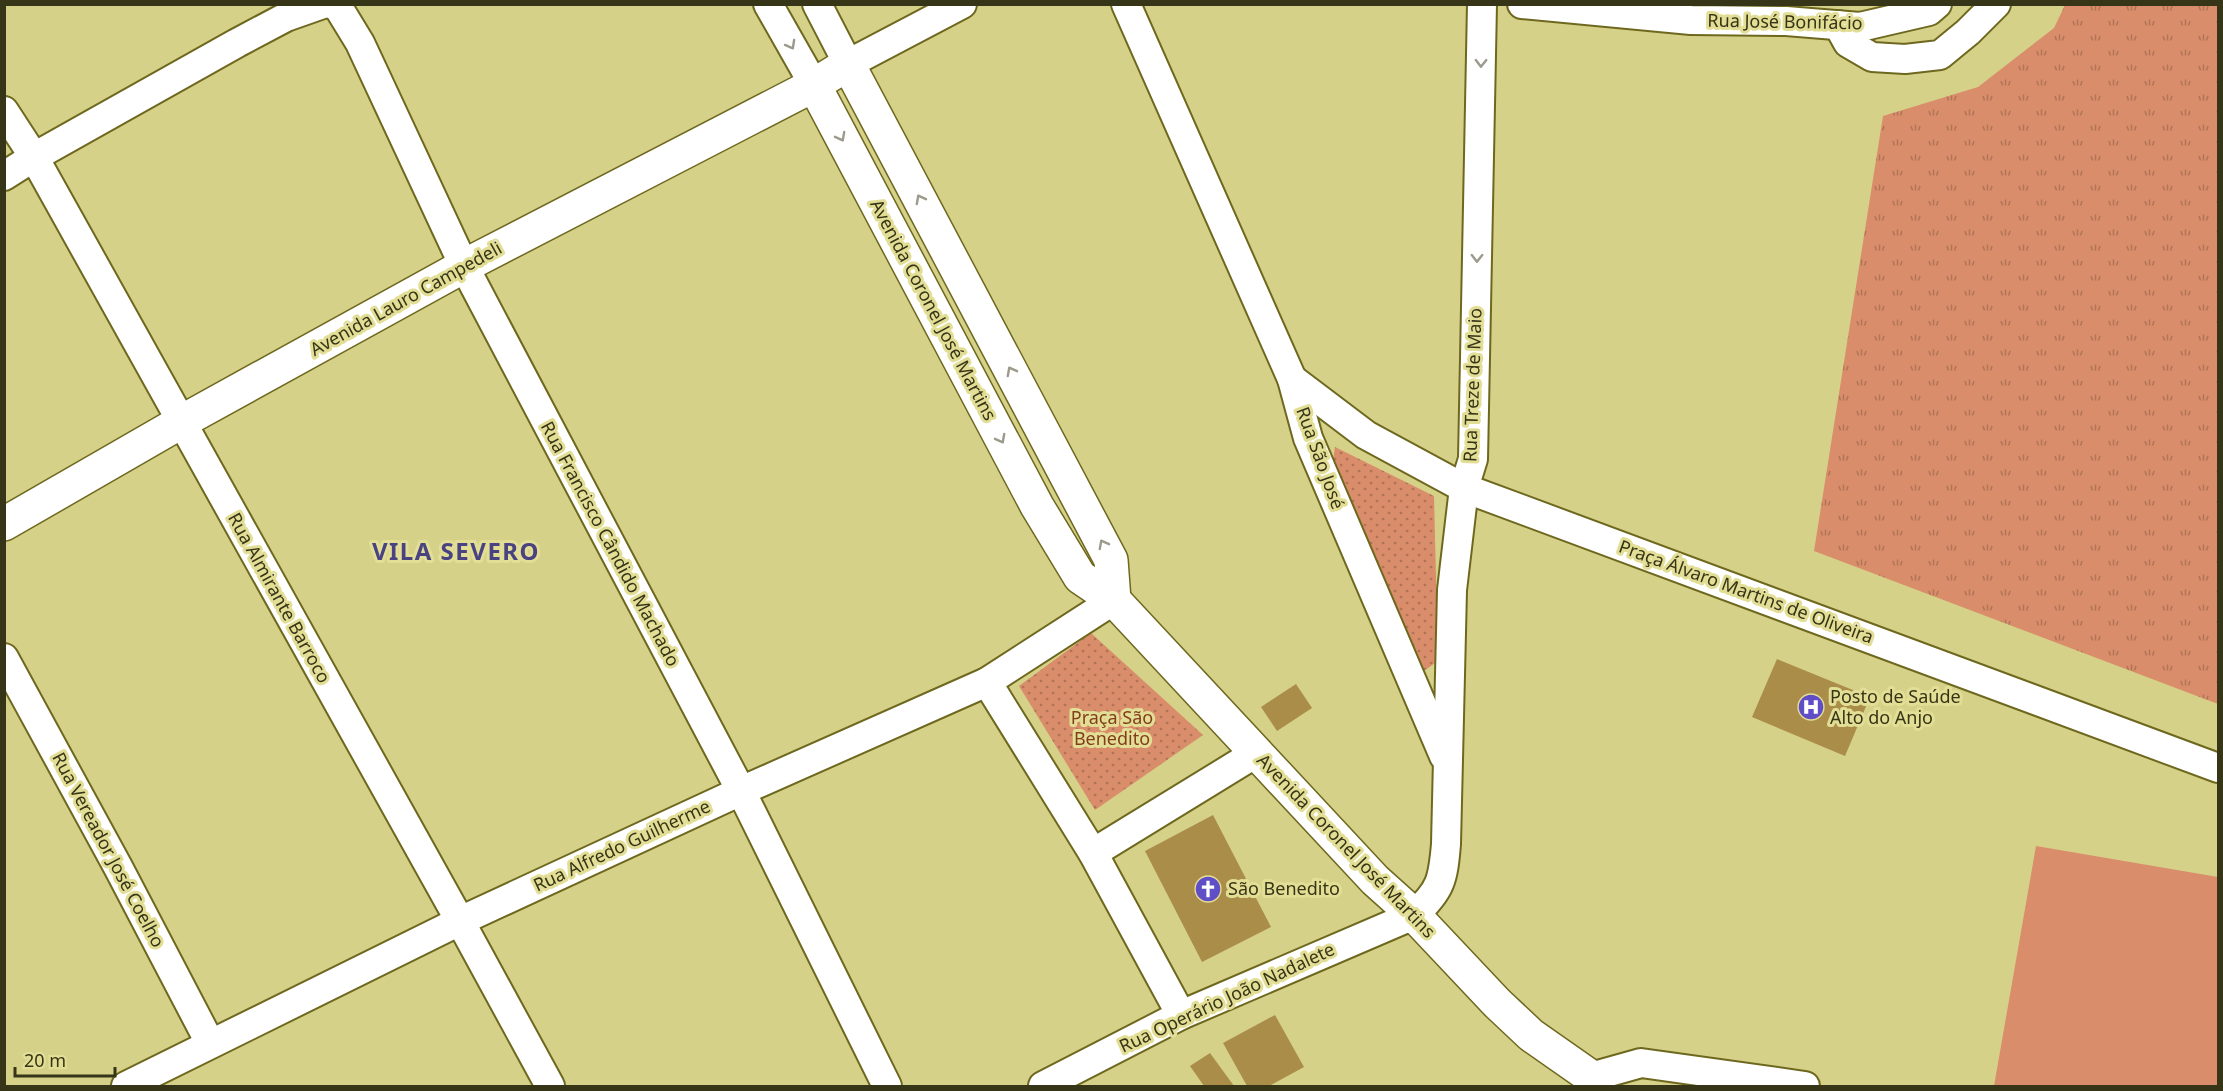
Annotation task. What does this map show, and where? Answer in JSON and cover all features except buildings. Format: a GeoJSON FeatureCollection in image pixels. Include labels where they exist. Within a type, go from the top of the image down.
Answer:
{"type":"FeatureCollection","features":[{"type":"Feature","properties":{"kind":"street"},"geometry":{"type":"LineString","coordinates":[[4,176],[237,43],[286,17],[323,4]]}},
{"type":"Feature","properties":{"kind":"street","name":"Rua Francisco Cândido Machado"},"geometry":{"type":"LineString","coordinates":[[331,4],[338,7],[360,43],[464,266],[741,791],[886,1086]]}},
{"type":"Feature","properties":{"kind":"street","name":"Avenida Coronel José Martins"},"geometry":{"type":"LineString","coordinates":[[768,4],[814,85],[1037,506],[1080,577],[1114,600],[1375,880],[1414,915],[1497,1003],[1531,1035],[1595,1082]]}},
{"type":"Feature","properties":{"kind":"street"},"geometry":{"type":"LineString","coordinates":[[817,4],[1111,560],[1114,600]]}},
{"type":"Feature","properties":{"kind":"street"},"geometry":{"type":"LineString","coordinates":[[849,64],[962,4]]}},
{"type":"Feature","properties":{"kind":"street","name":"Rua São José"},"geometry":{"type":"LineString","coordinates":[[1126,4],[1292,380],[1308,438],[1447,764],[1444,871],[1433,897],[1414,915]]}},
{"type":"Feature","properties":{"kind":"street","name":"Rua Treze de Maio"},"geometry":{"type":"LineString","coordinates":[[1447,764],[1452,590],[1464,488],[1473,459],[1482,4]]}},
{"type":"Feature","properties":{"kind":"street","name":"Rua José Bonifácio"},"geometry":{"type":"LineString","coordinates":[[1522,4],[1691,20],[1786,21],[1860,27],[1929,11],[1937,4]]}},
{"type":"Feature","properties":{"kind":"street"},"geometry":{"type":"LineString","coordinates":[[1838,25],[1848,43],[1872,57],[1905,59],[1940,55],[1968,32],[1996,4]]}},
{"type":"Feature","properties":{"kind":"street","name":"Avenida Lauro Campedeli"},"geometry":{"type":"LineString","coordinates":[[4,524],[181,422],[464,266],[814,85],[849,64]]}},
{"type":"Feature","properties":{"kind":"street","name":"Rua Almirante Barroco"},"geometry":{"type":"LineString","coordinates":[[4,111],[34,157],[550,1086]]}},
{"type":"Feature","properties":{"kind":"street","name":"Praça Álvaro Martins de Oliveira"},"geometry":{"type":"LineString","coordinates":[[1292,380],[1366,435],[1464,488],[2218,768]]}},
{"type":"Feature","properties":{"kind":"street","name":"Rua Alfredo Guilherme"},"geometry":{"type":"LineString","coordinates":[[126,1086],[460,921],[741,791],[987,682],[1114,600]]}},
{"type":"Feature","properties":{"kind":"street","name":"Rua Vereador José Coelho"},"geometry":{"type":"LineString","coordinates":[[4,658],[118,867],[210,1043]]}},
{"type":"Feature","properties":{"kind":"street"},"geometry":{"type":"LineString","coordinates":[[987,682],[1093,853],[1181,1015]]}},
{"type":"Feature","properties":{"kind":"street"},"geometry":{"type":"LineString","coordinates":[[1093,853],[1256,753]]}},
{"type":"Feature","properties":{"kind":"street","name":"Rua Operário João Nadalete"},"geometry":{"type":"LineString","coordinates":[[1042,1086],[1181,1015],[1414,915]]}},
{"type":"Feature","properties":{"kind":"street"},"geometry":{"type":"LineString","coordinates":[[1595,1082],[1641,1063],[1805,1086]]}},
{"type":"Feature","properties":{"kind":"green space"},"geometry":{"type":"Polygon","coordinates":[[[2065,5],[2218,5],[2218,704],[1814,551],[1883,116],[1978,87],[2054,28],[2065,5]]]}},
{"type":"Feature","properties":{"kind":"green space"},"geometry":{"type":"Polygon","coordinates":[[[1335,447],[1434,496],[1438,661],[1418,675],[1332,468],[1335,447]]]}},
{"type":"Feature","properties":{"kind":"green space","name":"Praça São Benedito"},"geometry":{"type":"Polygon","coordinates":[[[1091,633],[1203,735],[1095,810],[1019,686],[1091,633]]]}},
{"type":"Feature","properties":{"kind":"green space"},"geometry":{"type":"Polygon","coordinates":[[[2036,846],[2218,877],[2218,1086],[1994,1086],[2036,846]]]}},
{"type":"Feature","properties":{"kind":"place","name":"Posto de Saúde Alto do Anjo"},"geometry":{"type":"Point","coordinates":[1811,707]}},
{"type":"Feature","properties":{"kind":"place","name":"São Benedito"},"geometry":{"type":"Point","coordinates":[1208,889]}},
{"type":"Feature","properties":{"kind":"district","name":"VILA SEVERO"},"geometry":{"type":"Point","coordinates":[456,552]}}]}
